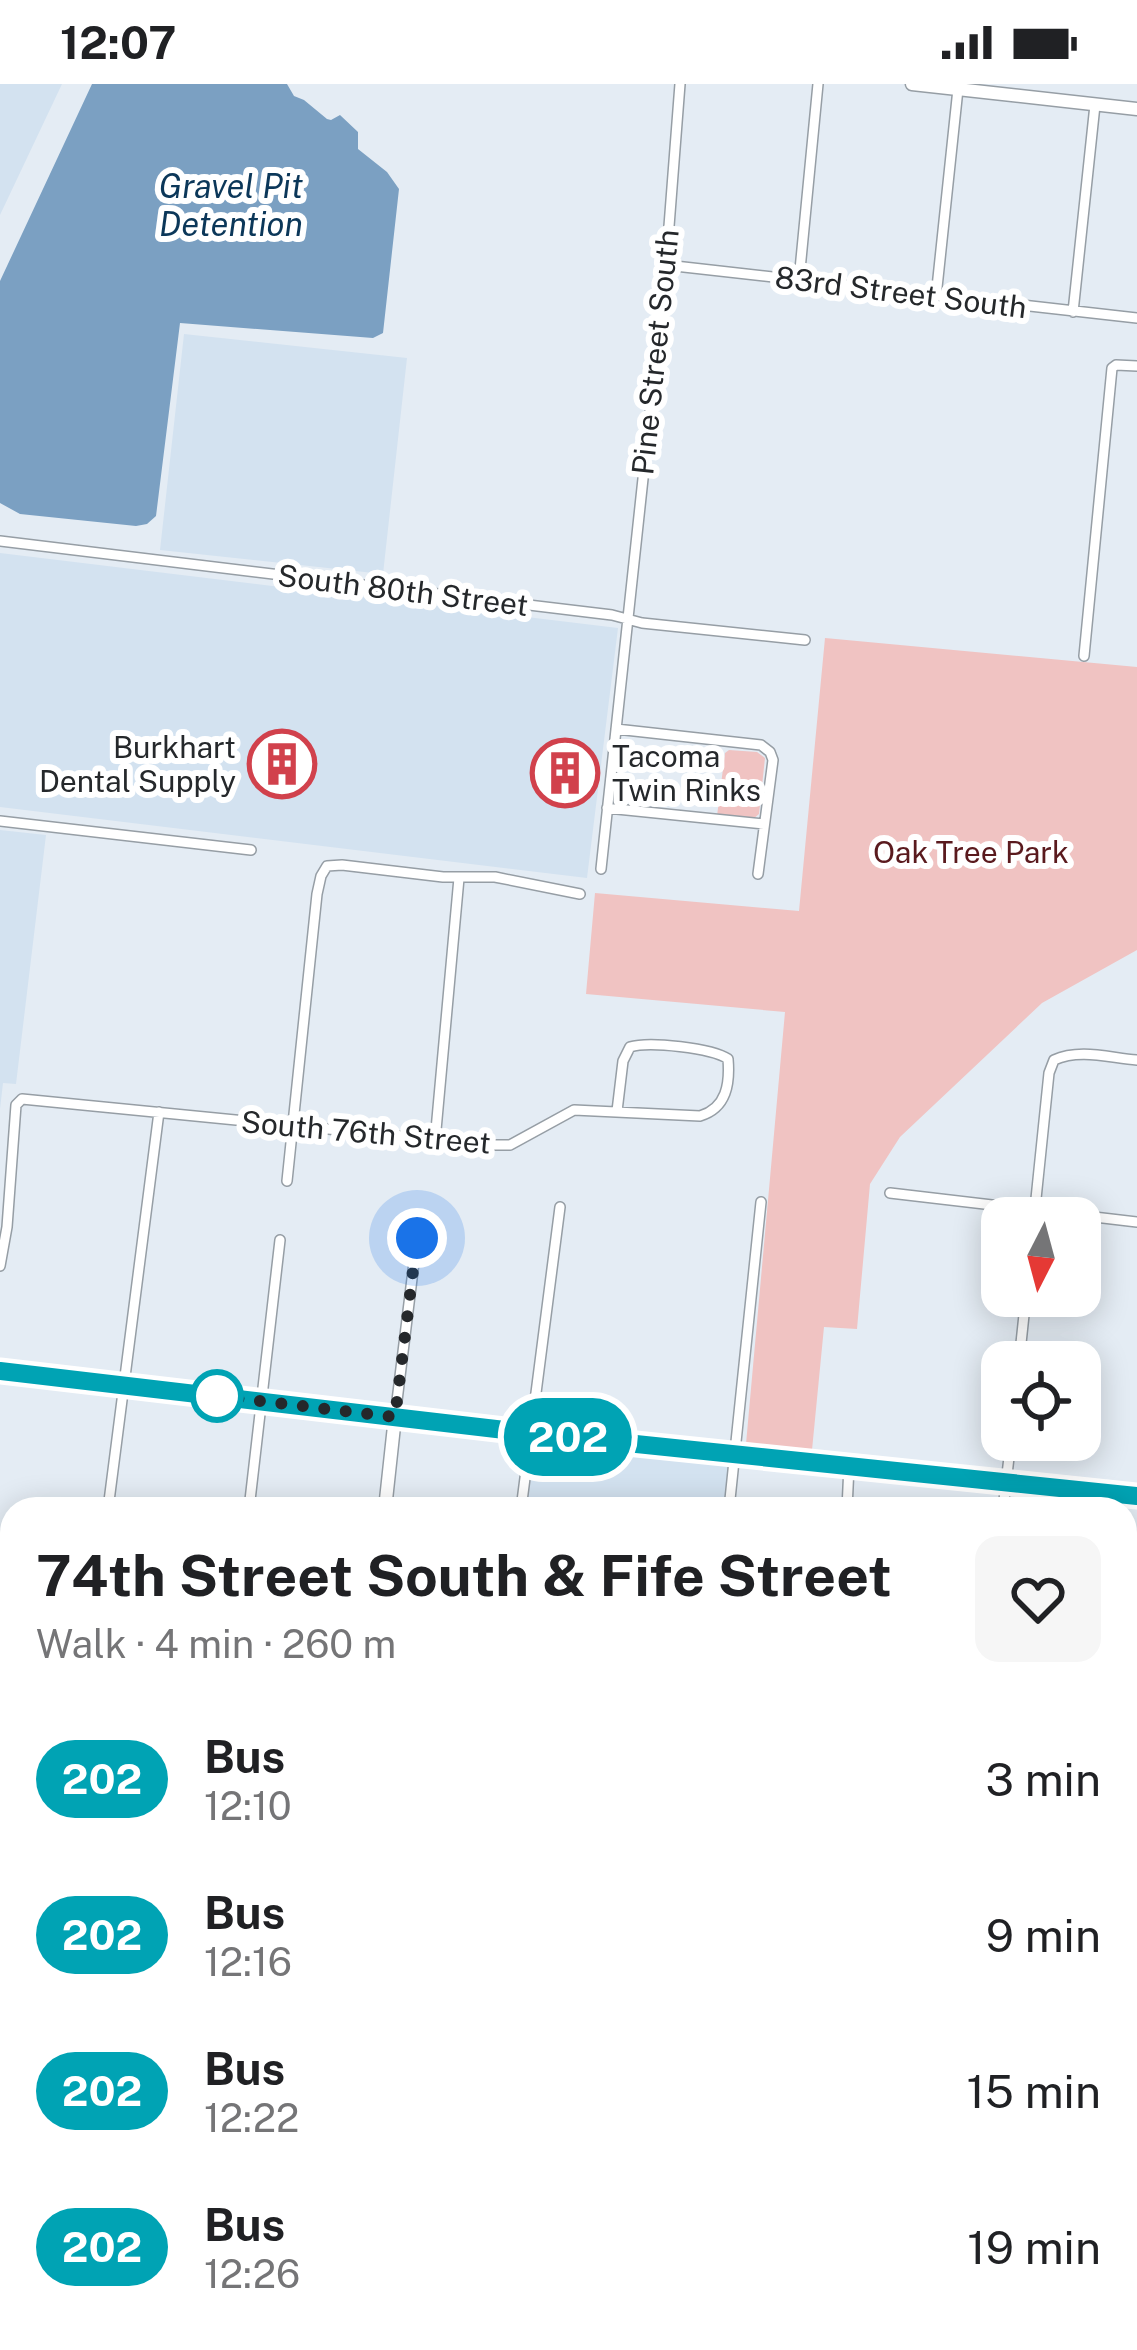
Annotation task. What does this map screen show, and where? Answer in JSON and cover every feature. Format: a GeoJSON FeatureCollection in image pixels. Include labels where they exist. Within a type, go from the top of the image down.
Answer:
{"type":"FeatureCollection","features":[{"type":"Feature","properties":{"kind":"main road"},"geometry":{"type":"LineString","coordinates":[[912,84],[1137,109]]}},
{"type":"Feature","properties":{"kind":"main road"},"geometry":{"type":"LineString","coordinates":[[0,1371],[530,1433],[1137,1496]]}},
{"type":"Feature","properties":{"kind":"main road"},"geometry":{"type":"LineString","coordinates":[[386,1497],[395,1417]]}},
{"type":"Feature","properties":{"kind":"street","name":"Pine Street South"},"geometry":{"type":"LineString","coordinates":[[601,868],[666,265],[680,84]]}},
{"type":"Feature","properties":{"kind":"street"},"geometry":{"type":"LineString","coordinates":[[799,280],[818,84]]}},
{"type":"Feature","properties":{"kind":"street"},"geometry":{"type":"LineString","coordinates":[[936,297],[958,89]]}},
{"type":"Feature","properties":{"kind":"street"},"geometry":{"type":"LineString","coordinates":[[1073,312],[1095,104]]}},
{"type":"Feature","properties":{"kind":"street","name":"83rd Street South"},"geometry":{"type":"LineString","coordinates":[[666,265],[1137,318]]}},
{"type":"Feature","properties":{"kind":"street"},"geometry":{"type":"LineString","coordinates":[[1084,656],[1112,368],[1116,364],[1137,366]]}},
{"type":"Feature","properties":{"kind":"street","name":"South 80th Street"},"geometry":{"type":"LineString","coordinates":[[0,541],[805,640]]}},
{"type":"Feature","properties":{"kind":"street"},"geometry":{"type":"LineString","coordinates":[[616,729],[761,745],[770,752],[758,874]]}},
{"type":"Feature","properties":{"kind":"street"},"geometry":{"type":"LineString","coordinates":[[608,808],[764,824]]}},
{"type":"Feature","properties":{"kind":"street"},"geometry":{"type":"LineString","coordinates":[[0,820],[251,850]]}},
{"type":"Feature","properties":{"kind":"street"},"geometry":{"type":"LineString","coordinates":[[287,1181],[323,872],[332,865],[459,878],[495,877],[580,894]]}},
{"type":"Feature","properties":{"kind":"street"},"geometry":{"type":"LineString","coordinates":[[435,1141],[459,878]]}},
{"type":"Feature","properties":{"kind":"street","name":"South 76th Street"},"geometry":{"type":"LineString","coordinates":[[0,1266],[17,1103],[27,1098],[509,1145],[574,1110],[709,1114],[725,1095],[729,1063],[723,1054],[645,1044],[630,1047],[623,1060],[617,1111]]}},
{"type":"Feature","properties":{"kind":"street"},"geometry":{"type":"LineString","coordinates":[[1037,1197],[1054,1060],[1083,1054],[1137,1060]]}},
{"type":"Feature","properties":{"kind":"street"},"geometry":{"type":"LineString","coordinates":[[110,1497],[158,1112]]}},
{"type":"Feature","properties":{"kind":"street"},"geometry":{"type":"LineString","coordinates":[[890,1193],[981,1206]]}},
{"type":"Feature","properties":{"kind":"street"},"geometry":{"type":"LineString","coordinates":[[730,1497],[761,1202]]}},
{"type":"Feature","properties":{"kind":"street"},"geometry":{"type":"LineString","coordinates":[[522,1497],[560,1207]]}},
{"type":"Feature","properties":{"kind":"street"},"geometry":{"type":"LineString","coordinates":[[1101,1219],[1137,1222]]}},
{"type":"Feature","properties":{"kind":"street"},"geometry":{"type":"LineString","coordinates":[[395,1417],[417,1238]]}},
{"type":"Feature","properties":{"kind":"street"},"geometry":{"type":"LineString","coordinates":[[250,1497],[280,1240]]}},
{"type":"Feature","properties":{"kind":"street"},"geometry":{"type":"LineString","coordinates":[[1005,1497],[1008,1461]]}},
{"type":"Feature","properties":{"kind":"street"},"geometry":{"type":"LineString","coordinates":[[848,1497],[849,1466]]}},
{"type":"Feature","properties":{"kind":"shaded area"},"geometry":{"type":"Polygon","coordinates":[[[0,84],[62,84],[0,215],[0,84]]]}},
{"type":"Feature","properties":{"kind":"shaded area"},"geometry":{"type":"Polygon","coordinates":[[[184,334],[407,358],[383,574],[160,550],[184,334]]]}},
{"type":"Feature","properties":{"kind":"shaded area"},"geometry":{"type":"Polygon","coordinates":[[[0,553],[618,628],[587,878],[0,807],[0,553]]]}},
{"type":"Feature","properties":{"kind":"shaded area"},"geometry":{"type":"Polygon","coordinates":[[[0,830],[46,835],[16,1084],[3,1083],[0,1109],[0,830]]]}},
{"type":"Feature","properties":{"kind":"shaded area"},"geometry":{"type":"Polygon","coordinates":[[[530,1433],[734,1455],[730,1497],[522,1497],[530,1433]]]}},
{"type":"Feature","properties":{"kind":"green space","name":"Oak Tree Park"},"geometry":{"type":"Polygon","coordinates":[[[825,638],[1137,667],[1137,950],[1042,1003],[900,1137],[870,1184],[857,1329],[824,1327],[812,1450],[746,1444],[785,1012],[586,994],[595,893],[799,911],[825,638]]]}},
{"type":"Feature","properties":{"kind":"green space"},"geometry":{"type":"Polygon","coordinates":[[[729,750],[757,752],[765,758],[759,814],[752,820],[717,816],[729,750]]]}},
{"type":"Feature","properties":{"kind":"water","name":"Gravel Pit Detention"},"geometry":{"type":"Polygon","coordinates":[[[92,84],[287,84],[294,96],[327,119],[340,115],[358,132],[358,149],[387,172],[399,189],[383,333],[373,338],[180,323],[156,516],[136,526],[20,514],[0,503],[0,281],[92,84]]]}},
{"type":"Feature","properties":{"kind":"bus line","name":"202"},"geometry":{"type":"LineString","coordinates":[[0,1371],[530,1433],[1137,1496]]}},
{"type":"Feature","properties":{"kind":"place","name":"Burkhart Dental Supply"},"geometry":{"type":"Point","coordinates":[282,764]}},
{"type":"Feature","properties":{"kind":"place","name":"Tacoma Twin Rinks"},"geometry":{"type":"Point","coordinates":[565,773]}},
{"type":"Feature","properties":{"kind":"route"},"geometry":{"type":"LineString","coordinates":[[217,1396],[395,1417],[417,1238]]}}]}
